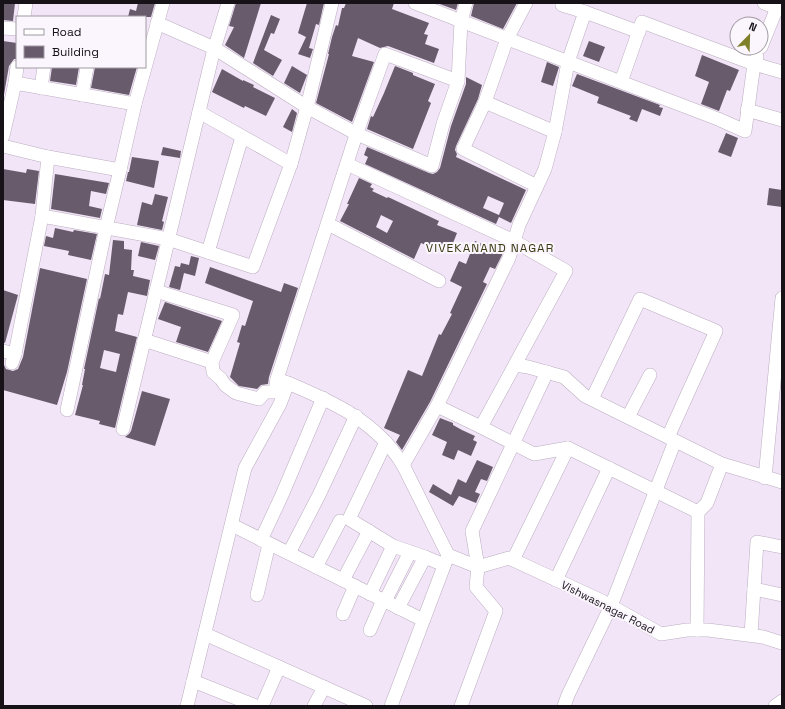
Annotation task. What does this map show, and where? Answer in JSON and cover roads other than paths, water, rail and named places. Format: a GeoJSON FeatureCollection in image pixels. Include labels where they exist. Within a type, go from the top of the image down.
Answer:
{"type":"FeatureCollection","features":[{"type":"Feature","properties":{"kind":"street"},"geometry":{"type":"LineString","coordinates":[[24,16],[26,3]]}},
{"type":"Feature","properties":{"kind":"street"},"geometry":{"type":"LineString","coordinates":[[146,64],[163,3]]}},
{"type":"Feature","properties":{"kind":"street"},"geometry":{"type":"LineString","coordinates":[[124,429],[214,48],[228,3]]}},
{"type":"Feature","properties":{"kind":"street"},"geometry":{"type":"LineString","coordinates":[[42,216],[168,239],[253,267],[290,164],[307,107],[332,3]]}},
{"type":"Feature","properties":{"kind":"street"},"geometry":{"type":"LineString","coordinates":[[415,3],[718,119],[745,131],[754,64],[758,56]]}},
{"type":"Feature","properties":{"kind":"street"},"geometry":{"type":"LineString","coordinates":[[157,23],[214,48],[307,107],[357,134],[432,166],[443,124],[458,80],[461,21],[466,3]]}},
{"type":"Feature","properties":{"kind":"street"},"geometry":{"type":"LineString","coordinates":[[526,3],[507,39],[485,102],[463,149],[537,186]]}},
{"type":"Feature","properties":{"kind":"street"},"geometry":{"type":"LineString","coordinates":[[562,6],[585,12],[639,32]]}},
{"type":"Feature","properties":{"kind":"street"},"geometry":{"type":"LineString","coordinates":[[769,26],[776,6]]}},
{"type":"Feature","properties":{"kind":"street"},"geometry":{"type":"LineString","coordinates":[[403,465],[437,406],[509,258],[519,225],[545,169],[555,132],[568,62],[585,12]]}},
{"type":"Feature","properties":{"kind":"street"},"geometry":{"type":"LineString","coordinates":[[622,82],[642,22],[754,64],[782,72]]}},
{"type":"Feature","properties":{"kind":"street"},"geometry":{"type":"LineString","coordinates":[[3,28],[16,29]]}},
{"type":"Feature","properties":{"kind":"street"},"geometry":{"type":"LineString","coordinates":[[187,706],[246,468],[280,404],[283,381],[328,224],[384,54],[458,80]]}},
{"type":"Feature","properties":{"kind":"street"},"geometry":{"type":"LineString","coordinates":[[3,136],[17,68]]}},
{"type":"Feature","properties":{"kind":"street"},"geometry":{"type":"LineString","coordinates":[[41,88],[44,68]]}},
{"type":"Feature","properties":{"kind":"street"},"geometry":{"type":"LineString","coordinates":[[82,95],[87,68]]}},
{"type":"Feature","properties":{"kind":"street"},"geometry":{"type":"LineString","coordinates":[[68,410],[106,228],[145,68]]}},
{"type":"Feature","properties":{"kind":"street"},"geometry":{"type":"LineString","coordinates":[[15,83],[135,104]]}},
{"type":"Feature","properties":{"kind":"street"},"geometry":{"type":"LineString","coordinates":[[485,102],[555,132]]}},
{"type":"Feature","properties":{"kind":"street"},"geometry":{"type":"LineString","coordinates":[[747,110],[782,120]]}},
{"type":"Feature","properties":{"kind":"street"},"geometry":{"type":"LineString","coordinates":[[199,112],[290,164]]}},
{"type":"Feature","properties":{"kind":"street"},"geometry":{"type":"LineString","coordinates":[[208,252],[242,137]]}},
{"type":"Feature","properties":{"kind":"street"},"geometry":{"type":"LineString","coordinates":[[3,146],[48,157],[120,170]]}},
{"type":"Feature","properties":{"kind":"street"},"geometry":{"type":"LineString","coordinates":[[10,356],[42,216],[48,157]]}},
{"type":"Feature","properties":{"kind":"street"},"geometry":{"type":"LineString","coordinates":[[347,164],[514,242],[566,271],[481,427]]}},
{"type":"Feature","properties":{"kind":"street"},"geometry":{"type":"LineString","coordinates":[[328,224],[439,281]]}},
{"type":"Feature","properties":{"kind":"street"},"geometry":{"type":"LineString","coordinates":[[156,291],[233,315],[212,362],[213,372],[221,379],[224,385],[236,393],[259,399],[265,392],[275,392],[283,381]]}},
{"type":"Feature","properties":{"kind":"street"},"geometry":{"type":"LineString","coordinates":[[564,706],[611,606],[656,491],[672,439],[716,331],[640,298],[592,399]]}},
{"type":"Feature","properties":{"kind":"street"},"geometry":{"type":"LineString","coordinates":[[765,478],[779,368],[782,302]]}},
{"type":"Feature","properties":{"kind":"street"},"geometry":{"type":"LineString","coordinates":[[144,340],[212,362]]}},
{"type":"Feature","properties":{"kind":"street"},"geometry":{"type":"LineString","coordinates":[[515,365],[564,376],[585,396],[722,464],[782,482]]}},
{"type":"Feature","properties":{"kind":"street"},"geometry":{"type":"LineString","coordinates":[[461,706],[496,611],[476,587],[478,567],[472,531],[546,372]]}},
{"type":"Feature","properties":{"kind":"street"},"geometry":{"type":"LineString","coordinates":[[628,417],[650,375]]}},
{"type":"Feature","properties":{"kind":"street"},"geometry":{"type":"LineString","coordinates":[[283,381],[323,398],[356,416],[369,426],[396,452],[446,560],[390,706]]}},
{"type":"Feature","properties":{"kind":"street"},"geometry":{"type":"LineString","coordinates":[[257,595],[265,542],[282,495],[323,398]]}},
{"type":"Feature","properties":{"kind":"street"},"geometry":{"type":"LineString","coordinates":[[437,406],[534,454],[568,448],[698,512]]}},
{"type":"Feature","properties":{"kind":"street"},"geometry":{"type":"LineString","coordinates":[[289,553],[319,495],[356,416]]}},
{"type":"Feature","properties":{"kind":"street"},"geometry":{"type":"LineString","coordinates":[[386,442],[349,519],[393,546],[425,557],[478,567],[511,559],[568,448]]}},
{"type":"Feature","properties":{"kind":"street"},"geometry":{"type":"LineString","coordinates":[[697,630],[698,512],[707,503],[722,464]]}},
{"type":"Feature","properties":{"kind":"street"},"geometry":{"type":"LineString","coordinates":[[556,580],[609,468]]}},
{"type":"Feature","properties":{"kind":"street"},"geometry":{"type":"LineString","coordinates":[[316,567],[340,521]]}},
{"type":"Feature","properties":{"kind":"street"},"geometry":{"type":"LineString","coordinates":[[232,525],[423,620]]}},
{"type":"Feature","properties":{"kind":"street"},"geometry":{"type":"LineString","coordinates":[[343,580],[370,531]]}},
{"type":"Feature","properties":{"kind":"street"},"geometry":{"type":"LineString","coordinates":[[752,636],[757,542],[782,547]]}},
{"type":"Feature","properties":{"kind":"street"},"geometry":{"type":"LineString","coordinates":[[370,594],[393,546]]}},
{"type":"Feature","properties":{"kind":"street"},"geometry":{"type":"LineString","coordinates":[[370,630],[384,600],[410,552]]}},
{"type":"Feature","properties":{"kind":"street"},"geometry":{"type":"LineString","coordinates":[[398,608],[425,557]]}},
{"type":"Feature","properties":{"kind":"street","name":"Vishwasnagar Road"},"geometry":{"type":"LineString","coordinates":[[511,559],[611,606],[661,634],[687,630],[708,630],[763,637],[782,643]]}},
{"type":"Feature","properties":{"kind":"street"},"geometry":{"type":"LineString","coordinates":[[343,614],[355,586]]}},
{"type":"Feature","properties":{"kind":"street"},"geometry":{"type":"LineString","coordinates":[[754,589],[782,596]]}},
{"type":"Feature","properties":{"kind":"street"},"geometry":{"type":"LineString","coordinates":[[205,634],[366,706]]}},
{"type":"Feature","properties":{"kind":"street"},"geometry":{"type":"LineString","coordinates":[[262,706],[279,667]]}},
{"type":"Feature","properties":{"kind":"street"},"geometry":{"type":"LineString","coordinates":[[194,681],[256,706]]}},
{"type":"Feature","properties":{"kind":"street"},"geometry":{"type":"LineString","coordinates":[[314,706],[324,687]]}},
{"type":"Feature","properties":{"kind":"street"},"geometry":{"type":"LineString","coordinates":[[775,706],[782,701]]}},
{"type":"Feature","properties":{"kind":"district","name":"VIVEKANAND NAGAR"},"geometry":{"type":"Point","coordinates":[490,248]}}]}
